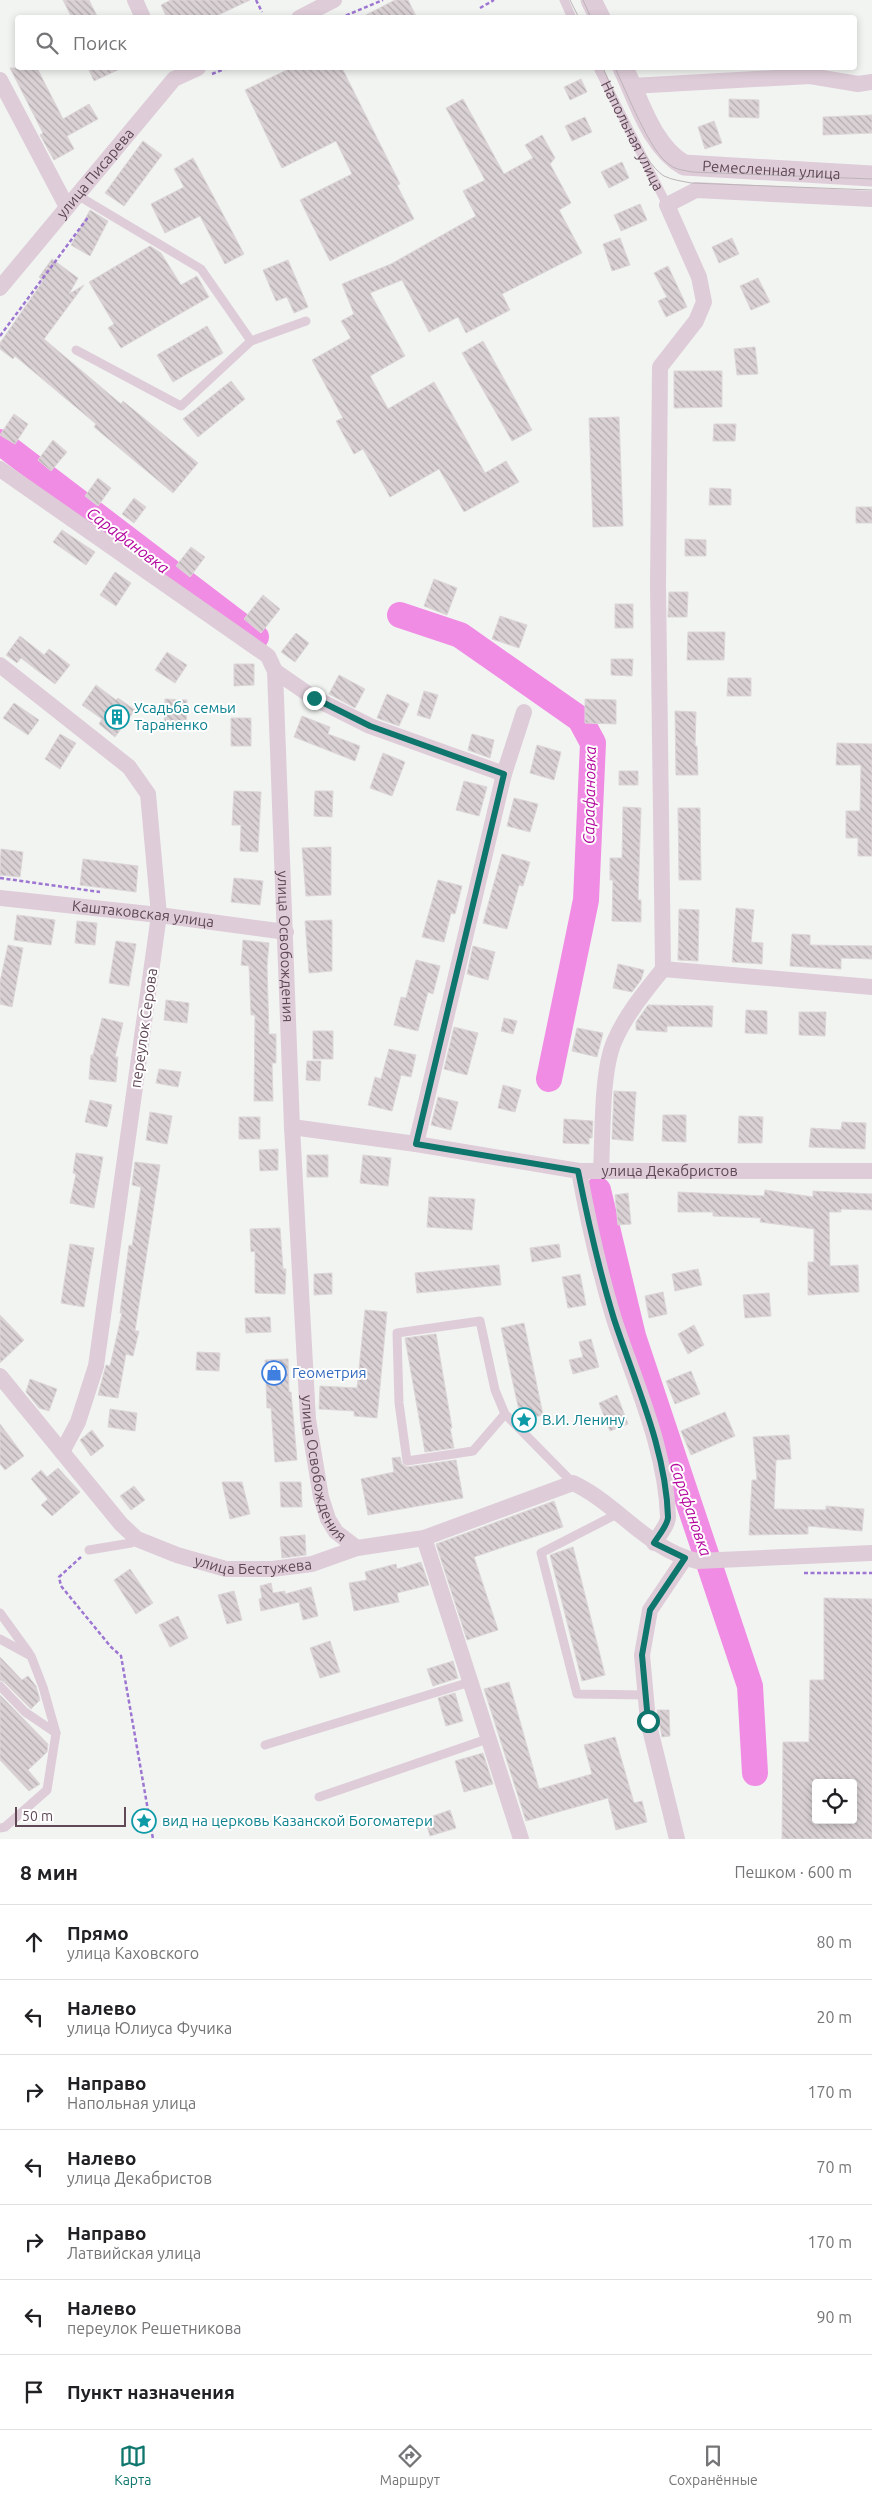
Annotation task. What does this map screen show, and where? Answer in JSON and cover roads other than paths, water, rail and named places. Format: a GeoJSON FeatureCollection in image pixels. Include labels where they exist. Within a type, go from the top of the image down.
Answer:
{"type":"FeatureCollection","features":[{"type":"Feature","properties":{"kind":"street"},"geometry":{"type":"LineString","coordinates":[[135,0],[142,15]]}},
{"type":"Feature","properties":{"kind":"street"},"geometry":{"type":"LineString","coordinates":[[305,15],[334,0]]}},
{"type":"Feature","properties":{"kind":"street"},"geometry":{"type":"LineString","coordinates":[[592,0],[599,15]]}},
{"type":"Feature","properties":{"kind":"street","name":"улица Писарева"},"geometry":{"type":"LineString","coordinates":[[0,288],[72,201],[171,74],[205,71]]}},
{"type":"Feature","properties":{"kind":"street"},"geometry":{"type":"LineString","coordinates":[[628,77],[810,76],[858,84],[872,82]]}},
{"type":"Feature","properties":{"kind":"street","name":"Напольная улица"},"geometry":{"type":"LineString","coordinates":[[628,77],[660,144],[673,158]]}},
{"type":"Feature","properties":{"kind":"street"},"geometry":{"type":"LineString","coordinates":[[0,80],[72,201]]}},
{"type":"Feature","properties":{"kind":"street","name":"Ремесленная улица"},"geometry":{"type":"LineString","coordinates":[[673,158],[684,165],[872,176]]}},
{"type":"Feature","properties":{"kind":"street"},"geometry":{"type":"LineString","coordinates":[[601,1171],[605,1085],[613,1044],[634,1005],[664,969],[658,585],[660,367],[696,321],[704,302],[699,277],[668,205],[683,195],[696,190],[872,199]]}},
{"type":"Feature","properties":{"kind":"street"},"geometry":{"type":"LineString","coordinates":[[0,470],[268,656],[275,671],[314,698],[370,726],[504,774]]}},
{"type":"Feature","properties":{"kind":"street","name":"переулок Серова"},"geometry":{"type":"LineString","coordinates":[[0,665],[129,767],[148,794],[160,915],[96,1366],[78,1422],[62,1452]]}},
{"type":"Feature","properties":{"kind":"street","name":"улица Освобождения"},"geometry":{"type":"LineString","coordinates":[[275,671],[292,1127],[308,1419],[321,1497],[328,1519],[336,1532],[357,1548]]}},
{"type":"Feature","properties":{"kind":"street"},"geometry":{"type":"LineString","coordinates":[[416,1144],[504,774],[524,712]]}},
{"type":"Feature","properties":{"kind":"street","name":"Каштаковская улица"},"geometry":{"type":"LineString","coordinates":[[0,898],[160,915],[286,932]]}},
{"type":"Feature","properties":{"kind":"street"},"geometry":{"type":"LineString","coordinates":[[664,969],[872,987]]}},
{"type":"Feature","properties":{"kind":"street","name":"улица Декабристов"},"geometry":{"type":"LineString","coordinates":[[292,1127],[416,1144],[578,1171],[872,1172]]}},
{"type":"Feature","properties":{"kind":"street"},"geometry":{"type":"LineString","coordinates":[[578,1171],[591,1237],[604,1285],[634,1373],[661,1471],[668,1519],[654,1543]]}},
{"type":"Feature","properties":{"kind":"street","name":"улица Бестужева"},"geometry":{"type":"LineString","coordinates":[[0,1376],[121,1524],[137,1538],[177,1555],[226,1569],[272,1569],[312,1564],[357,1548],[424,1538],[573,1483]]}},
{"type":"Feature","properties":{"kind":"street"},"geometry":{"type":"LineString","coordinates":[[573,1483],[587,1490],[654,1543],[691,1560],[735,1561],[872,1553]]}},
{"type":"Feature","properties":{"kind":"street"},"geometry":{"type":"LineString","coordinates":[[424,1538],[521,1839]]}},
{"type":"Feature","properties":{"kind":"street"},"geometry":{"type":"LineString","coordinates":[[677,1839],[648,1721],[642,1655],[650,1610],[691,1560]]}},
{"type":"Feature","properties":{"kind":"lane"},"geometry":{"type":"LineString","coordinates":[[564,0],[571,15]]}},
{"type":"Feature","properties":{"kind":"lane","name":"Напольная улица"},"geometry":{"type":"LineString","coordinates":[[599,70],[668,205]]}},
{"type":"Feature","properties":{"kind":"lane"},"geometry":{"type":"LineString","coordinates":[[72,201],[201,269],[251,341]]}},
{"type":"Feature","properties":{"kind":"lane"},"geometry":{"type":"LineString","coordinates":[[76,350],[180,406],[251,341],[306,321]]}},
{"type":"Feature","properties":{"kind":"lane"},"geometry":{"type":"LineString","coordinates":[[505,1414],[472,1451],[407,1461],[399,1403],[397,1333],[480,1321],[495,1390],[505,1414],[573,1483]]}},
{"type":"Feature","properties":{"kind":"lane"},"geometry":{"type":"LineString","coordinates":[[617,1514],[541,1553],[577,1694],[645,1695]]}},
{"type":"Feature","properties":{"kind":"lane"},"geometry":{"type":"LineString","coordinates":[[89,1550],[131,1542],[137,1538]]}},
{"type":"Feature","properties":{"kind":"lane"},"geometry":{"type":"LineString","coordinates":[[0,1613],[31,1656],[43,1687],[56,1733],[47,1790],[5,1827],[0,1828]]}},
{"type":"Feature","properties":{"kind":"lane"},"geometry":{"type":"LineString","coordinates":[[0,1639],[31,1656]]}},
{"type":"Feature","properties":{"kind":"lane"},"geometry":{"type":"LineString","coordinates":[[265,1745],[470,1682]]}},
{"type":"Feature","properties":{"kind":"lane"},"geometry":{"type":"LineString","coordinates":[[0,1686],[25,1712],[56,1733]]}},
{"type":"Feature","properties":{"kind":"lane"},"geometry":{"type":"LineString","coordinates":[[319,1796],[490,1738]]}},
{"type":"Feature","properties":{"kind":"waterway","name":"Сарафановка"},"geometry":{"type":"LineString","coordinates":[[0,442],[256,637]]}},
{"type":"Feature","properties":{"kind":"waterway","name":"Сарафановка"},"geometry":{"type":"LineString","coordinates":[[400,615],[460,635],[580,719],[593,743],[586,900],[549,1079]]}},
{"type":"Feature","properties":{"kind":"waterway","name":"Сарафановка"},"geometry":{"type":"LineString","coordinates":[[598,1190],[633,1336],[750,1686],[755,1773]]}},
{"type":"Feature","properties":{"kind":"tram line"},"geometry":{"type":"LineString","coordinates":[[570,0],[578,15]]}},
{"type":"Feature","properties":{"kind":"tram line"},"geometry":{"type":"LineString","coordinates":[[583,0],[590,15]]}},
{"type":"Feature","properties":{"kind":"tram line"},"geometry":{"type":"LineString","coordinates":[[604,70],[638,143],[646,157],[664,176],[691,183],[872,190]]}},
{"type":"Feature","properties":{"kind":"tram line"},"geometry":{"type":"LineString","coordinates":[[616,70],[647,135],[662,158],[675,168],[692,172],[872,179]]}},
{"type":"Feature","properties":{"kind":"place","name":"Усадьба семьи Тараненко"},"geometry":{"type":"Point","coordinates":[117,717]}},
{"type":"Feature","properties":{"kind":"place","name":"Геометрия"},"geometry":{"type":"Point","coordinates":[274,1373]}},
{"type":"Feature","properties":{"kind":"place","name":"В.И. Ленину"},"geometry":{"type":"Point","coordinates":[524,1420]}},
{"type":"Feature","properties":{"kind":"place","name":"вид на церковь Казанской Богоматери"},"geometry":{"type":"Point","coordinates":[144,1821]}}]}
